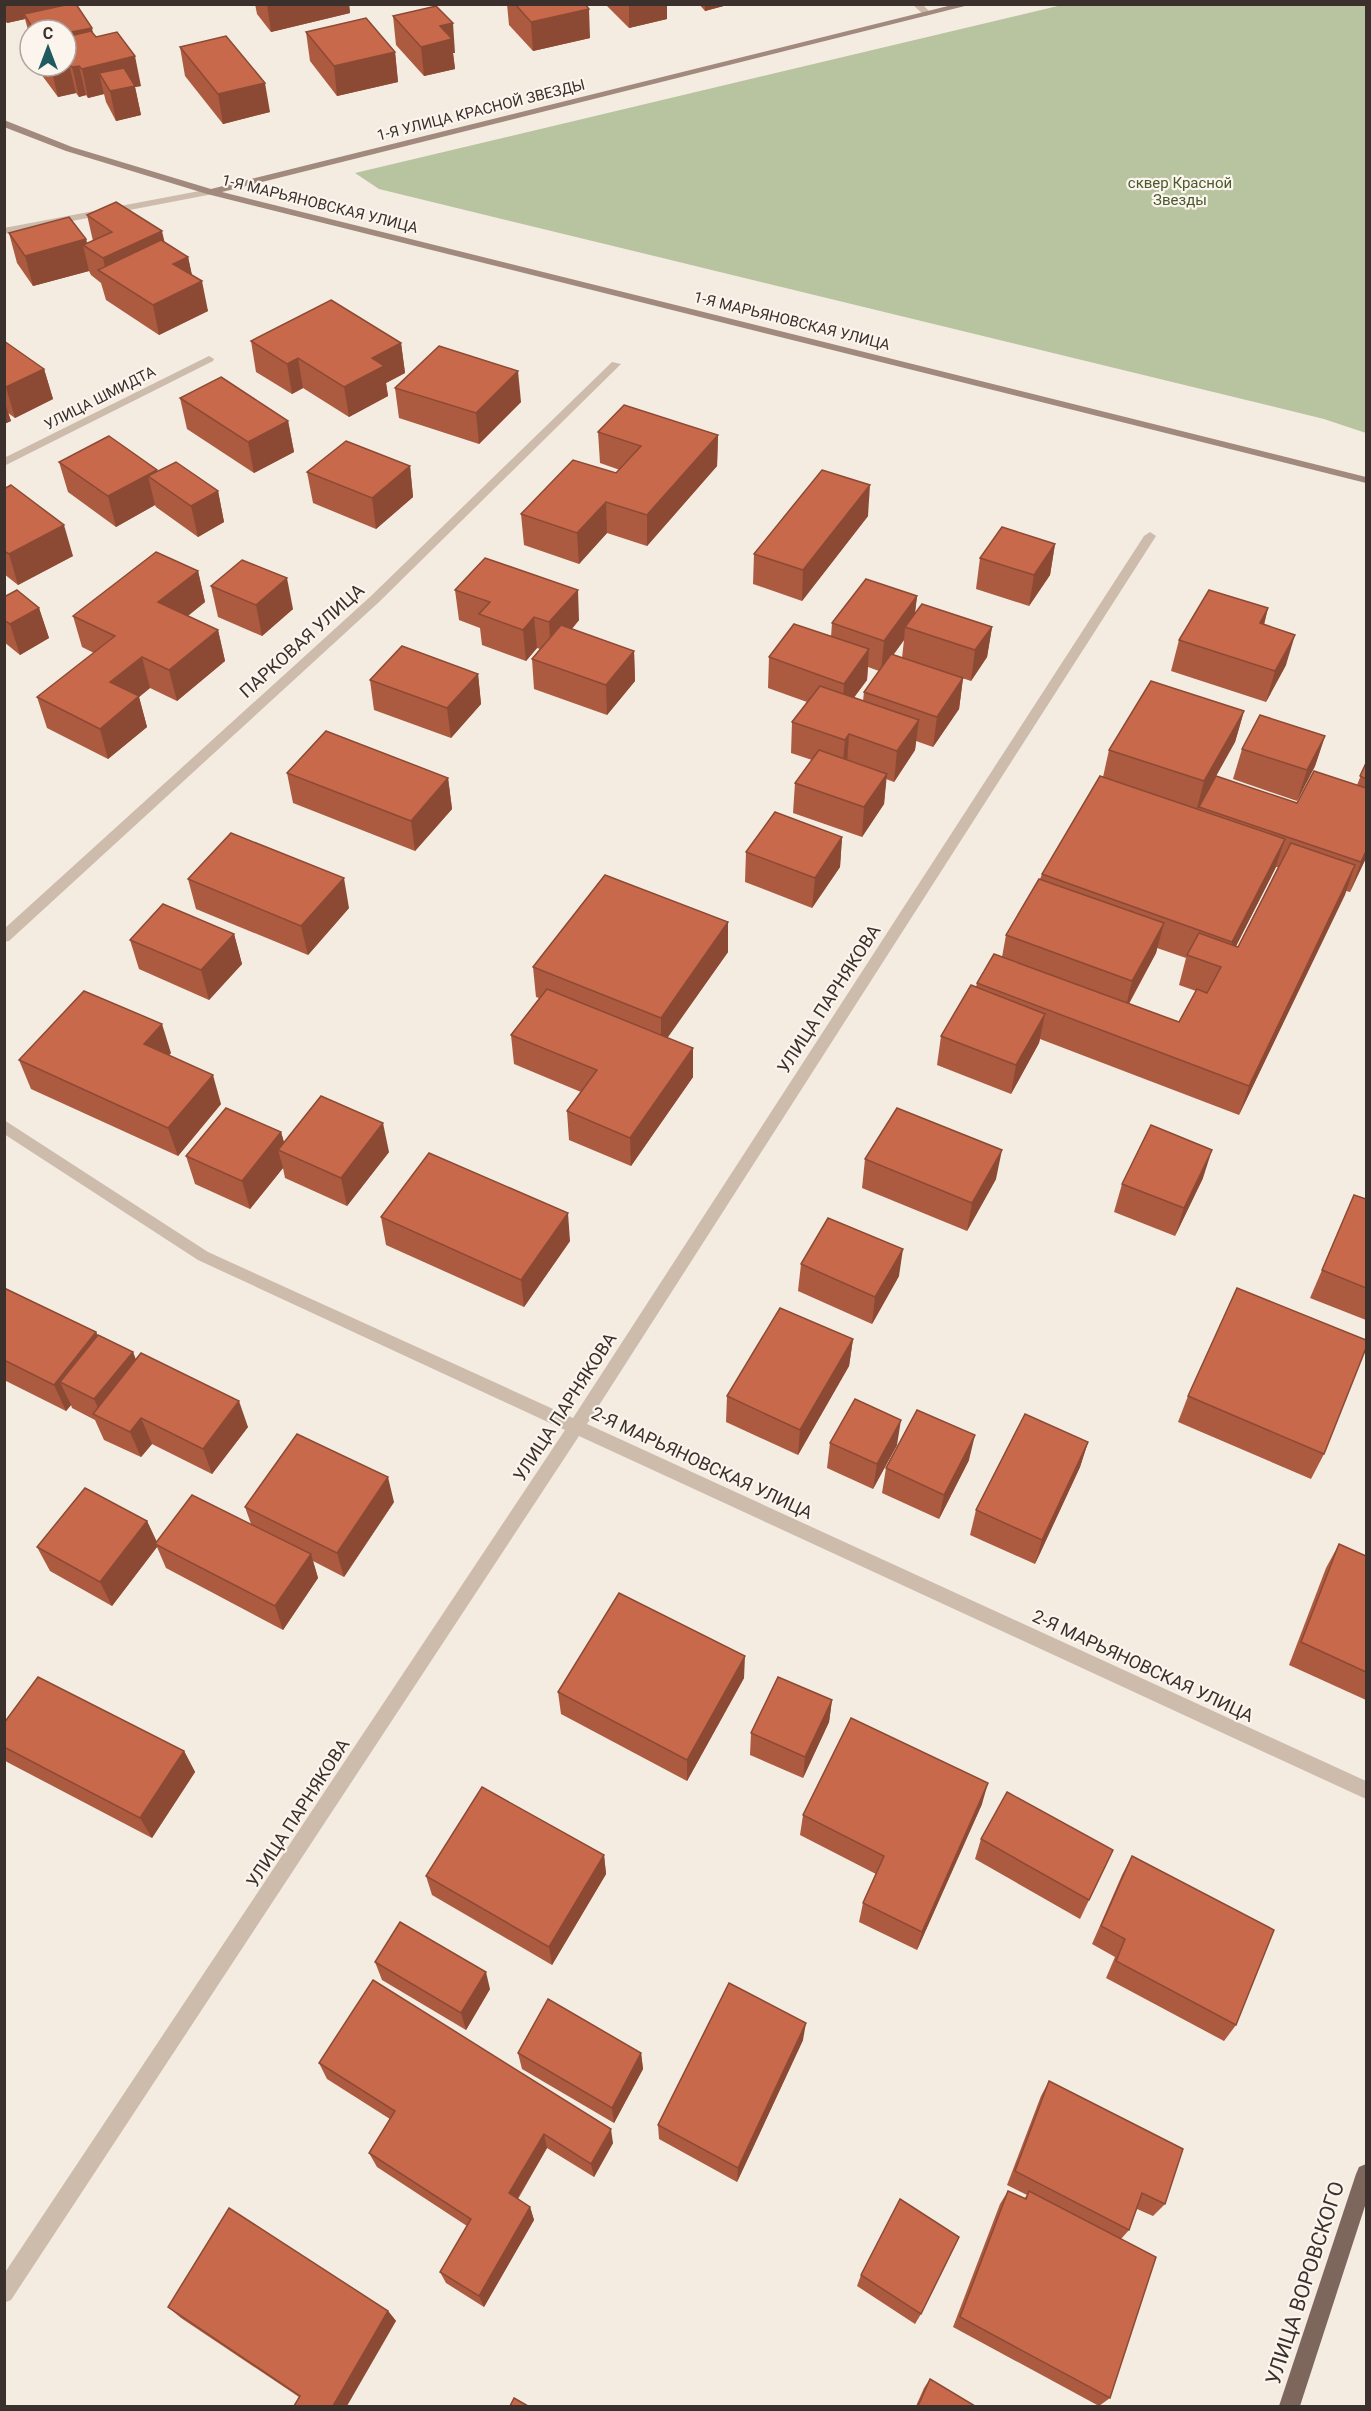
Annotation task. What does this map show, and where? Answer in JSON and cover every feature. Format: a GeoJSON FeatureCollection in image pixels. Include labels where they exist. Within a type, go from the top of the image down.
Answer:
{"type":"FeatureCollection","features":[{"type":"Feature","properties":{"kind":"main road","name":"1-Я УЛИЦА КРАСНОЙ ЗВЕЗДЫ"},"geometry":{"type":"LineString","coordinates":[[210,192],[969,4]]}},
{"type":"Feature","properties":{"kind":"main road"},"geometry":{"type":"LineString","coordinates":[[4,123],[69,149],[210,192]]}},
{"type":"Feature","properties":{"kind":"main road","name":"1-Я МАРЬЯНОВСКАЯ УЛИЦА"},"geometry":{"type":"LineString","coordinates":[[210,192],[1366,480]]}},
{"type":"Feature","properties":{"kind":"main road","name":"УЛИЦА ВОРОВСКОГО"},"geometry":{"type":"LineString","coordinates":[[1289,2406],[1366,2174]]}},
{"type":"Feature","properties":{"kind":"street"},"geometry":{"type":"LineString","coordinates":[[916,4],[928,14]]}},
{"type":"Feature","properties":{"kind":"street"},"geometry":{"type":"LineString","coordinates":[[4,231],[210,192]]}},
{"type":"Feature","properties":{"kind":"street","name":"УЛИЦА ШМИДТА"},"geometry":{"type":"LineString","coordinates":[[4,463],[210,359]]}},
{"type":"Feature","properties":{"kind":"street","name":"ПАРКОВАЯ УЛИЦА"},"geometry":{"type":"LineString","coordinates":[[4,937],[375,599],[616,364]]}},
{"type":"Feature","properties":{"kind":"street","name":"УЛИЦА ПАРНЯКОВА"},"geometry":{"type":"LineString","coordinates":[[4,2293],[576,1427],[1150,536]]}},
{"type":"Feature","properties":{"kind":"street","name":"2-Я МАРЬЯНОВСКАЯ УЛИЦА"},"geometry":{"type":"LineString","coordinates":[[4,1126],[203,1256],[1366,1790]]}},
{"type":"Feature","properties":{"kind":"green space","name":"сквер Красной Звезды"},"geometry":{"type":"Polygon","coordinates":[[[1062,5],[1366,5],[1366,433],[1324,419],[379,189],[355,173],[1062,5]]]}},
{"type":"Feature","properties":{"kind":"building"},"geometry":{"type":"Polygon","coordinates":[[[76,4],[92,28],[78,31],[78,18],[26,18],[24,14],[76,4]]]}},
{"type":"Feature","properties":{"kind":"building"},"geometry":{"type":"Polygon","coordinates":[[[515,4],[585,4],[589,9],[531,22],[515,4]]]}},
{"type":"Feature","properties":{"kind":"building"},"geometry":{"type":"Polygon","coordinates":[[[436,6],[453,23],[440,26],[452,39],[421,47],[393,16],[436,6]]]}},
{"type":"Feature","properties":{"kind":"building"},"geometry":{"type":"Polygon","coordinates":[[[366,18],[395,52],[334,66],[306,32],[366,18]]]}},
{"type":"Feature","properties":{"kind":"building"},"geometry":{"type":"Polygon","coordinates":[[[91,31],[96,37],[117,32],[135,56],[82,69],[78,66],[78,34],[91,31]]]}},
{"type":"Feature","properties":{"kind":"building"},"geometry":{"type":"Polygon","coordinates":[[[226,36],[265,83],[218,94],[180,47],[226,36]]]}},
{"type":"Feature","properties":{"kind":"building"},"geometry":{"type":"Polygon","coordinates":[[[124,68],[135,86],[110,91],[99,73],[124,68]]]}},
{"type":"Feature","properties":{"kind":"building"},"geometry":{"type":"Polygon","coordinates":[[[116,202],[162,231],[103,258],[83,245],[112,232],[87,215],[116,202]]]}},
{"type":"Feature","properties":{"kind":"building"},"geometry":{"type":"Polygon","coordinates":[[[69,217],[86,239],[25,256],[9,233],[69,217]]]}},
{"type":"Feature","properties":{"kind":"building"},"geometry":{"type":"Polygon","coordinates":[[[161,240],[188,257],[173,264],[202,281],[153,305],[98,270],[161,240]]]}},
{"type":"Feature","properties":{"kind":"building"},"geometry":{"type":"Polygon","coordinates":[[[331,300],[401,343],[372,358],[384,366],[344,387],[298,358],[287,364],[251,341],[331,300]]]}},
{"type":"Feature","properties":{"kind":"building"},"geometry":{"type":"Polygon","coordinates":[[[4,341],[44,369],[4,386],[4,341]]]}},
{"type":"Feature","properties":{"kind":"building"},"geometry":{"type":"Polygon","coordinates":[[[439,346],[518,371],[476,413],[395,388],[439,346]]]}},
{"type":"Feature","properties":{"kind":"building"},"geometry":{"type":"Polygon","coordinates":[[[221,377],[288,421],[248,442],[180,398],[221,377]]]}},
{"type":"Feature","properties":{"kind":"building"},"geometry":{"type":"Polygon","coordinates":[[[624,405],[718,435],[647,515],[606,502],[577,533],[521,514],[573,460],[616,473],[641,446],[598,432],[624,405]]]}},
{"type":"Feature","properties":{"kind":"building"},"geometry":{"type":"Polygon","coordinates":[[[109,436],[157,470],[108,496],[59,462],[109,436]]]}},
{"type":"Feature","properties":{"kind":"building"},"geometry":{"type":"Polygon","coordinates":[[[346,441],[410,466],[372,498],[307,472],[346,441]]]}},
{"type":"Feature","properties":{"kind":"building"},"geometry":{"type":"Polygon","coordinates":[[[176,462],[218,491],[191,506],[148,476],[176,462]]]}},
{"type":"Feature","properties":{"kind":"building"},"geometry":{"type":"Polygon","coordinates":[[[822,470],[870,485],[803,570],[754,554],[822,470]]]}},
{"type":"Feature","properties":{"kind":"building"},"geometry":{"type":"Polygon","coordinates":[[[11,485],[64,525],[9,554],[4,551],[4,489],[11,485]]]}},
{"type":"Feature","properties":{"kind":"building"},"geometry":{"type":"Polygon","coordinates":[[[1002,527],[1055,544],[1034,575],[980,558],[1002,527]]]}},
{"type":"Feature","properties":{"kind":"building"},"geometry":{"type":"Polygon","coordinates":[[[156,552],[198,571],[158,602],[218,630],[169,670],[142,657],[110,682],[139,696],[100,729],[37,697],[115,636],[73,616],[156,552]]]}},
{"type":"Feature","properties":{"kind":"building"},"geometry":{"type":"Polygon","coordinates":[[[485,558],[578,590],[549,622],[534,617],[523,630],[479,614],[490,602],[455,590],[485,558]]]}},
{"type":"Feature","properties":{"kind":"building"},"geometry":{"type":"Polygon","coordinates":[[[242,560],[287,578],[256,605],[211,586],[242,560]]]}},
{"type":"Feature","properties":{"kind":"building"},"geometry":{"type":"Polygon","coordinates":[[[866,579],[917,596],[884,641],[832,623],[866,579]]]}},
{"type":"Feature","properties":{"kind":"building"},"geometry":{"type":"Polygon","coordinates":[[[17,590],[39,608],[10,624],[4,620],[4,597],[17,590]]]}},
{"type":"Feature","properties":{"kind":"building"},"geometry":{"type":"Polygon","coordinates":[[[1209,590],[1268,608],[1260,623],[1295,635],[1275,671],[1179,640],[1209,590]]]}},
{"type":"Feature","properties":{"kind":"building"},"geometry":{"type":"Polygon","coordinates":[[[922,604],[992,627],[975,650],[905,627],[922,604]]]}},
{"type":"Feature","properties":{"kind":"building"},"geometry":{"type":"Polygon","coordinates":[[[794,624],[869,649],[844,684],[769,657],[794,624]]]}},
{"type":"Feature","properties":{"kind":"building"},"geometry":{"type":"Polygon","coordinates":[[[561,625],[634,651],[606,685],[532,659],[561,625]]]}},
{"type":"Feature","properties":{"kind":"building"},"geometry":{"type":"Polygon","coordinates":[[[402,646],[478,674],[447,708],[370,680],[402,646]]]}},
{"type":"Feature","properties":{"kind":"building"},"geometry":{"type":"Polygon","coordinates":[[[891,654],[963,678],[937,717],[864,692],[891,654]]]}},
{"type":"Feature","properties":{"kind":"building"},"geometry":{"type":"Polygon","coordinates":[[[1151,681],[1244,711],[1204,781],[1109,750],[1151,681]]]}},
{"type":"Feature","properties":{"kind":"building"},"geometry":{"type":"Polygon","coordinates":[[[820,686],[919,720],[897,751],[849,734],[845,740],[792,722],[820,686]]]}},
{"type":"Feature","properties":{"kind":"building"},"geometry":{"type":"Polygon","coordinates":[[[1260,715],[1325,736],[1307,770],[1242,749],[1260,715]]]}},
{"type":"Feature","properties":{"kind":"building"},"geometry":{"type":"Polygon","coordinates":[[[326,731],[448,778],[411,821],[287,773],[326,731]]]}},
{"type":"Feature","properties":{"kind":"building"},"geometry":{"type":"Polygon","coordinates":[[[819,750],[887,774],[864,807],[795,783],[819,750]]]}},
{"type":"Feature","properties":{"kind":"building"},"geometry":{"type":"Polygon","coordinates":[[[1366,763],[1366,779],[1360,776],[1366,763]]]}},
{"type":"Feature","properties":{"kind":"building"},"geometry":{"type":"Polygon","coordinates":[[[1314,771],[1366,788],[1366,851],[1361,862],[1199,807],[1216,776],[1297,803],[1314,771]]]}},
{"type":"Feature","properties":{"kind":"building"},"geometry":{"type":"Polygon","coordinates":[[[1100,776],[1285,839],[1232,942],[1042,874],[1100,776]]]}},
{"type":"Feature","properties":{"kind":"building"},"geometry":{"type":"Polygon","coordinates":[[[775,812],[842,837],[815,878],[746,852],[775,812]]]}},
{"type":"Feature","properties":{"kind":"building"},"geometry":{"type":"Polygon","coordinates":[[[231,833],[344,878],[301,926],[188,879],[231,833]]]}},
{"type":"Feature","properties":{"kind":"building"},"geometry":{"type":"Polygon","coordinates":[[[1291,843],[1355,865],[1249,1086],[977,983],[994,954],[1179,1022],[1197,989],[1207,993],[1221,967],[1187,955],[1199,933],[1238,947],[1291,843]]]}},
{"type":"Feature","properties":{"kind":"building"},"geometry":{"type":"Polygon","coordinates":[[[605,875],[728,922],[661,1018],[533,967],[605,875]]]}},
{"type":"Feature","properties":{"kind":"building"},"geometry":{"type":"Polygon","coordinates":[[[1039,879],[1164,923],[1132,981],[1006,935],[1039,879]]]}},
{"type":"Feature","properties":{"kind":"building"},"geometry":{"type":"Polygon","coordinates":[[[163,904],[234,934],[201,970],[130,940],[163,904]]]}},
{"type":"Feature","properties":{"kind":"building"},"geometry":{"type":"Polygon","coordinates":[[[971,985],[1045,1014],[1016,1065],[941,1036],[971,985]]]}},
{"type":"Feature","properties":{"kind":"building"},"geometry":{"type":"Polygon","coordinates":[[[547,989],[693,1048],[630,1138],[567,1111],[597,1070],[511,1035],[547,989]]]}},
{"type":"Feature","properties":{"kind":"building"},"geometry":{"type":"Polygon","coordinates":[[[84,991],[162,1024],[144,1044],[213,1075],[168,1128],[19,1060],[84,991]]]}},
{"type":"Feature","properties":{"kind":"building"},"geometry":{"type":"Polygon","coordinates":[[[321,1096],[383,1123],[341,1178],[278,1150],[321,1096]]]}},
{"type":"Feature","properties":{"kind":"building"},"geometry":{"type":"Polygon","coordinates":[[[226,1108],[281,1132],[242,1181],[186,1156],[226,1108]]]}},
{"type":"Feature","properties":{"kind":"building"},"geometry":{"type":"Polygon","coordinates":[[[897,1108],[1002,1150],[972,1203],[865,1159],[897,1108]]]}},
{"type":"Feature","properties":{"kind":"building"},"geometry":{"type":"Polygon","coordinates":[[[1151,1125],[1212,1150],[1184,1208],[1122,1184],[1151,1125]]]}},
{"type":"Feature","properties":{"kind":"building"},"geometry":{"type":"Polygon","coordinates":[[[429,1153],[568,1213],[521,1280],[381,1217],[429,1153]]]}},
{"type":"Feature","properties":{"kind":"building"},"geometry":{"type":"Polygon","coordinates":[[[1354,1195],[1366,1199],[1366,1288],[1322,1270],[1354,1195]]]}},
{"type":"Feature","properties":{"kind":"building"},"geometry":{"type":"Polygon","coordinates":[[[828,1218],[903,1249],[875,1297],[801,1264],[828,1218]]]}},
{"type":"Feature","properties":{"kind":"building"},"geometry":{"type":"Polygon","coordinates":[[[4,1288],[96,1332],[54,1385],[4,1360],[4,1288]]]}},
{"type":"Feature","properties":{"kind":"building"},"geometry":{"type":"Polygon","coordinates":[[[1237,1288],[1366,1340],[1366,1348],[1324,1454],[1188,1396],[1237,1288]]]}},
{"type":"Feature","properties":{"kind":"building"},"geometry":{"type":"Polygon","coordinates":[[[780,1308],[853,1339],[800,1430],[727,1396],[780,1308]]]}},
{"type":"Feature","properties":{"kind":"building"},"geometry":{"type":"Polygon","coordinates":[[[98,1335],[133,1352],[94,1399],[60,1382],[98,1335]]]}},
{"type":"Feature","properties":{"kind":"building"},"geometry":{"type":"Polygon","coordinates":[[[141,1353],[239,1401],[203,1449],[141,1418],[130,1432],[93,1414],[141,1353]]]}},
{"type":"Feature","properties":{"kind":"building"},"geometry":{"type":"Polygon","coordinates":[[[855,1399],[901,1420],[877,1464],[830,1443],[855,1399]]]}},
{"type":"Feature","properties":{"kind":"building"},"geometry":{"type":"Polygon","coordinates":[[[917,1410],[975,1435],[944,1495],[886,1468],[917,1410]]]}},
{"type":"Feature","properties":{"kind":"building"},"geometry":{"type":"Polygon","coordinates":[[[1025,1414],[1088,1442],[1042,1540],[976,1510],[1025,1414]]]}},
{"type":"Feature","properties":{"kind":"building"},"geometry":{"type":"Polygon","coordinates":[[[297,1434],[388,1477],[337,1553],[245,1507],[297,1434]]]}},
{"type":"Feature","properties":{"kind":"building"},"geometry":{"type":"Polygon","coordinates":[[[85,1488],[147,1521],[100,1582],[37,1547],[85,1488]]]}},
{"type":"Feature","properties":{"kind":"building"},"geometry":{"type":"Polygon","coordinates":[[[192,1495],[311,1554],[275,1606],[155,1544],[192,1495]]]}},
{"type":"Feature","properties":{"kind":"building"},"geometry":{"type":"Polygon","coordinates":[[[1339,1544],[1366,1556],[1366,1672],[1301,1642],[1339,1544]]]}},
{"type":"Feature","properties":{"kind":"building"},"geometry":{"type":"Polygon","coordinates":[[[619,1593],[745,1656],[687,1760],[558,1692],[619,1593]]]}},
{"type":"Feature","properties":{"kind":"building"},"geometry":{"type":"Polygon","coordinates":[[[38,1677],[184,1751],[140,1818],[4,1747],[4,1723],[38,1677]]]}},
{"type":"Feature","properties":{"kind":"building"},"geometry":{"type":"Polygon","coordinates":[[[778,1677],[832,1700],[805,1757],[751,1733],[778,1677]]]}},
{"type":"Feature","properties":{"kind":"building"},"geometry":{"type":"Polygon","coordinates":[[[851,1718],[988,1783],[922,1932],[863,1903],[884,1856],[803,1815],[851,1718]]]}},
{"type":"Feature","properties":{"kind":"building"},"geometry":{"type":"Polygon","coordinates":[[[482,1787],[604,1855],[549,1947],[426,1876],[482,1787]]]}},
{"type":"Feature","properties":{"kind":"building"},"geometry":{"type":"Polygon","coordinates":[[[1007,1792],[1113,1850],[1089,1900],[981,1839],[1007,1792]]]}},
{"type":"Feature","properties":{"kind":"building"},"geometry":{"type":"Polygon","coordinates":[[[1132,1856],[1274,1930],[1236,2025],[1116,1961],[1125,1939],[1101,1926],[1132,1856]]]}},
{"type":"Feature","properties":{"kind":"building"},"geometry":{"type":"Polygon","coordinates":[[[400,1922],[486,1972],[461,2013],[375,1962],[400,1922]]]}},
{"type":"Feature","properties":{"kind":"building"},"geometry":{"type":"Polygon","coordinates":[[[373,1980],[611,2129],[591,2164],[544,2134],[509,2193],[530,2207],[479,2296],[440,2272],[471,2219],[369,2153],[395,2111],[319,2063],[373,1980]]]}},
{"type":"Feature","properties":{"kind":"building"},"geometry":{"type":"Polygon","coordinates":[[[729,1983],[806,2023],[738,2168],[658,2125],[729,1983]]]}},
{"type":"Feature","properties":{"kind":"building"},"geometry":{"type":"Polygon","coordinates":[[[548,1999],[641,2053],[612,2108],[518,2053],[548,1999]]]}},
{"type":"Feature","properties":{"kind":"building"},"geometry":{"type":"Polygon","coordinates":[[[1049,2081],[1183,2149],[1165,2204],[1142,2193],[1129,2230],[1015,2171],[1049,2081]]]}},
{"type":"Feature","properties":{"kind":"building"},"geometry":{"type":"Polygon","coordinates":[[[1008,2191],[1026,2199],[1029,2191],[1156,2257],[1110,2398],[960,2317],[1008,2191]]]}},
{"type":"Feature","properties":{"kind":"building"},"geometry":{"type":"Polygon","coordinates":[[[900,2199],[959,2237],[921,2314],[861,2275],[900,2199]]]}},
{"type":"Feature","properties":{"kind":"building"},"geometry":{"type":"Polygon","coordinates":[[[229,2208],[388,2311],[333,2406],[294,2406],[300,2396],[168,2307],[229,2208]]]}},
{"type":"Feature","properties":{"kind":"building"},"geometry":{"type":"Polygon","coordinates":[[[930,2379],[975,2406],[918,2406],[930,2379]]]}},
{"type":"Feature","properties":{"kind":"building"},"geometry":{"type":"Polygon","coordinates":[[[514,2398],[528,2406],[510,2406],[514,2398]]]}}]}
